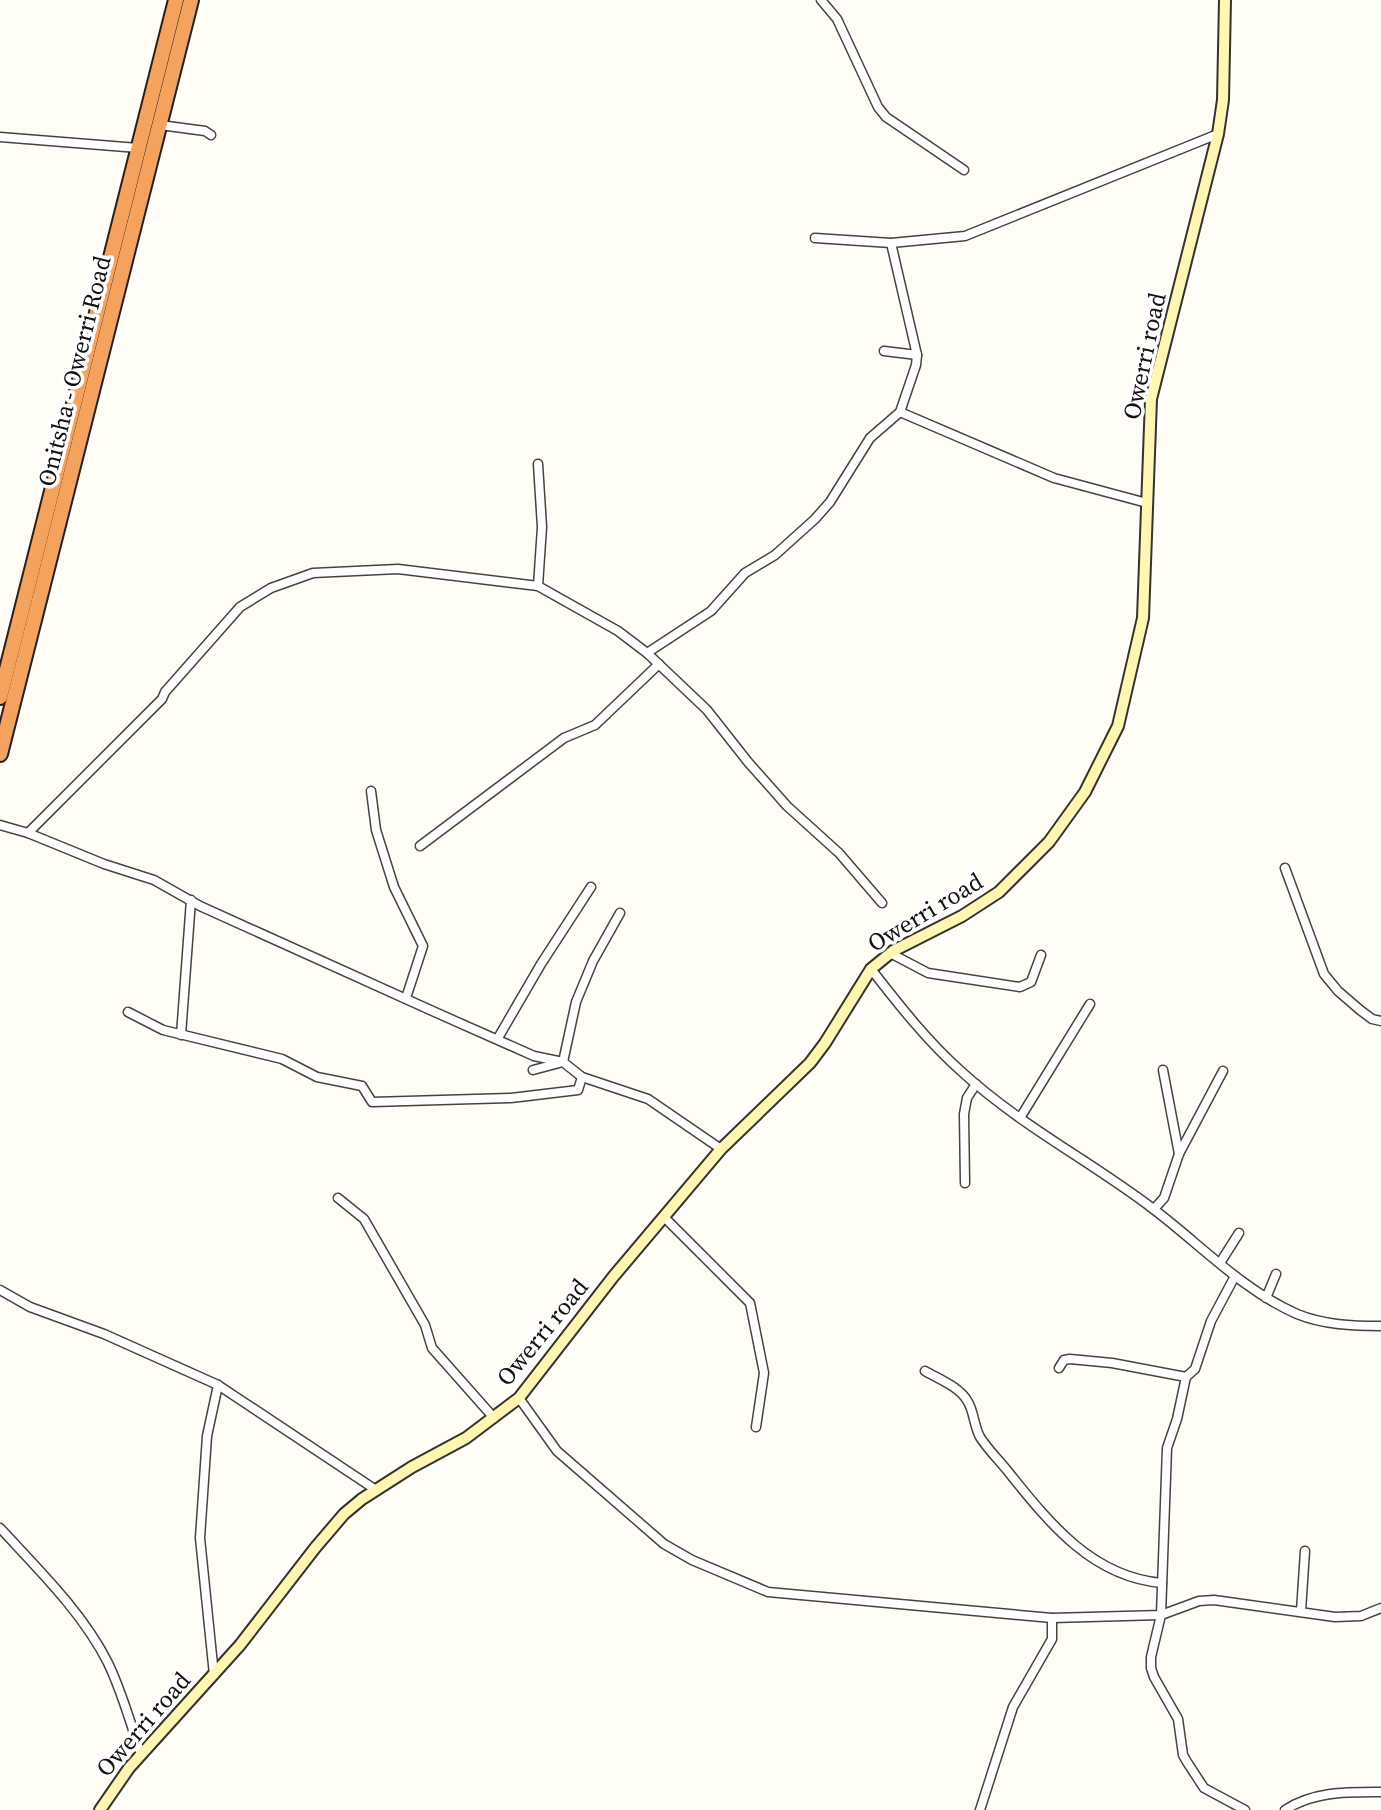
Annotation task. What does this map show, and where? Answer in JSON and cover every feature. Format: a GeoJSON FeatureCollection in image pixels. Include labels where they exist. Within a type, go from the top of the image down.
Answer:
{"type":"FeatureCollection","features":[{"type":"Feature","properties":{"kind":"highway","name":"Onitsha - Owerri Road"},"geometry":{"type":"LineString","coordinates":[[0,697],[176,0]]}},
{"type":"Feature","properties":{"kind":"highway","name":"Onitsha - Owerri Road"},"geometry":{"type":"LineString","coordinates":[[0,754],[191,0]]}},
{"type":"Feature","properties":{"kind":"main road","name":"Owerri road"},"geometry":{"type":"LineString","coordinates":[[100,1810],[141,1755],[214,1675],[267,1612],[322,1538],[345,1514],[412,1467],[466,1438],[519,1398],[613,1277],[721,1149],[810,1063],[870,969],[890,953],[962,916],[999,892],[1049,842],[1098,769],[1118,726],[1143,618],[1151,399],[1218,134],[1223,100],[1225,0]]}},
{"type":"Feature","properties":{"kind":"street"},"geometry":{"type":"LineString","coordinates":[[821,0],[837,19],[878,107],[886,117],[964,170]]}},
{"type":"Feature","properties":{"kind":"street"},"geometry":{"type":"LineString","coordinates":[[160,125],[205,131],[211,135]]}},
{"type":"Feature","properties":{"kind":"street"},"geometry":{"type":"LineString","coordinates":[[815,238],[891,243],[965,236],[1218,134]]}},
{"type":"Feature","properties":{"kind":"street"},"geometry":{"type":"LineString","coordinates":[[0,137],[138,148]]}},
{"type":"Feature","properties":{"kind":"street"},"geometry":{"type":"LineString","coordinates":[[647,653],[711,611],[745,573],[775,555],[815,519],[830,502],[870,438],[900,412],[917,355],[891,243]]}},
{"type":"Feature","properties":{"kind":"street"},"geometry":{"type":"LineString","coordinates":[[884,351],[917,355]]}},
{"type":"Feature","properties":{"kind":"street"},"geometry":{"type":"LineString","coordinates":[[900,412],[1054,478],[1147,503]]}},
{"type":"Feature","properties":{"kind":"street"},"geometry":{"type":"LineString","coordinates":[[538,464],[542,527],[538,586]]}},
{"type":"Feature","properties":{"kind":"street"},"geometry":{"type":"LineString","coordinates":[[28,833],[162,699],[165,692],[240,607],[271,588],[313,573],[398,569],[538,586],[618,631],[647,653],[706,710],[787,806],[839,853],[882,903]]}},
{"type":"Feature","properties":{"kind":"street"},"geometry":{"type":"LineString","coordinates":[[420,846],[564,738],[595,725],[659,664]]}},
{"type":"Feature","properties":{"kind":"street"},"geometry":{"type":"LineString","coordinates":[[371,791],[376,830],[394,887],[424,946],[406,998]]}},
{"type":"Feature","properties":{"kind":"street"},"geometry":{"type":"LineString","coordinates":[[0,825],[154,880],[191,900],[534,1056],[563,1062],[582,1077],[648,1099],[721,1149]]}},
{"type":"Feature","properties":{"kind":"street"},"geometry":{"type":"LineString","coordinates":[[1284,868],[1324,974],[1338,991],[1360,1010],[1372,1019],[1381,1021]]}},
{"type":"Feature","properties":{"kind":"street"},"geometry":{"type":"LineString","coordinates":[[498,1038],[541,964],[591,887]]}},
{"type":"Feature","properties":{"kind":"street"},"geometry":{"type":"LineString","coordinates":[[181,1035],[191,900]]}},
{"type":"Feature","properties":{"kind":"street"},"geometry":{"type":"LineString","coordinates":[[563,1062],[576,1002],[593,961],[620,913]]}},
{"type":"Feature","properties":{"kind":"street"},"geometry":{"type":"LineString","coordinates":[[890,953],[928,973],[1020,987],[1031,982],[1041,955]]}},
{"type":"Feature","properties":{"kind":"street"},"geometry":{"type":"LineString","coordinates":[[870,969],[914,1023],[976,1084],[1020,1118],[1154,1209],[1266,1298],[1301,1316],[1340,1325],[1381,1326]]}},
{"type":"Feature","properties":{"kind":"street"},"geometry":{"type":"LineString","coordinates":[[1020,1118],[1090,1004]]}},
{"type":"Feature","properties":{"kind":"street"},"geometry":{"type":"LineString","coordinates":[[128,1012],[163,1030],[282,1059],[317,1077],[362,1086],[372,1102],[512,1098],[578,1090],[582,1077]]}},
{"type":"Feature","properties":{"kind":"street"},"geometry":{"type":"LineString","coordinates":[[533,1070],[563,1062]]}},
{"type":"Feature","properties":{"kind":"street"},"geometry":{"type":"LineString","coordinates":[[1163,1070],[1179,1154]]}},
{"type":"Feature","properties":{"kind":"street"},"geometry":{"type":"LineString","coordinates":[[1154,1209],[1164,1198],[1179,1154],[1223,1071]]}},
{"type":"Feature","properties":{"kind":"street"},"geometry":{"type":"LineString","coordinates":[[965,1183],[964,1114],[967,1098],[976,1084]]}},
{"type":"Feature","properties":{"kind":"street"},"geometry":{"type":"LineString","coordinates":[[338,1198],[364,1219],[425,1325],[432,1349],[494,1418]]}},
{"type":"Feature","properties":{"kind":"street"},"geometry":{"type":"LineString","coordinates":[[665,1217],[750,1303],[764,1373],[756,1427]]}},
{"type":"Feature","properties":{"kind":"street"},"geometry":{"type":"LineString","coordinates":[[1220,1263],[1239,1233]]}},
{"type":"Feature","properties":{"kind":"street"},"geometry":{"type":"LineString","coordinates":[[1266,1298],[1276,1274]]}},
{"type":"Feature","properties":{"kind":"street"},"geometry":{"type":"LineString","coordinates":[[1235,1276],[1211,1321],[1195,1369],[1186,1377],[1177,1419],[1167,1448],[1161,1615],[1151,1668],[1178,1719],[1183,1755],[1204,1788],[1245,1810]]}},
{"type":"Feature","properties":{"kind":"street"},"geometry":{"type":"LineString","coordinates":[[0,1290],[30,1307],[104,1334],[218,1385],[376,1490]]}},
{"type":"Feature","properties":{"kind":"street"},"geometry":{"type":"LineString","coordinates":[[1059,1368],[1064,1360],[1070,1359],[1112,1363],[1186,1377]]}},
{"type":"Feature","properties":{"kind":"street"},"geometry":{"type":"LineString","coordinates":[[925,1371],[960,1391],[969,1402],[979,1436],[1025,1493],[1075,1547],[1092,1558],[1142,1581],[1162,1583]]}},
{"type":"Feature","properties":{"kind":"street"},"geometry":{"type":"LineString","coordinates":[[214,1675],[200,1538],[207,1436],[218,1385]]}},
{"type":"Feature","properties":{"kind":"street"},"geometry":{"type":"LineString","coordinates":[[519,1398],[556,1451],[664,1544],[692,1560],[768,1592],[1052,1618],[1161,1615],[1199,1601],[1214,1600],[1335,1617],[1361,1616],[1381,1608]]}},
{"type":"Feature","properties":{"kind":"street"},"geometry":{"type":"LineString","coordinates":[[0,1528],[56,1590],[108,1662],[141,1755]]}},
{"type":"Feature","properties":{"kind":"street"},"geometry":{"type":"LineString","coordinates":[[1301,1611],[1305,1551]]}},
{"type":"Feature","properties":{"kind":"street"},"geometry":{"type":"LineString","coordinates":[[980,1810],[1013,1707],[1052,1639],[1052,1618]]}},
{"type":"Feature","properties":{"kind":"street"},"geometry":{"type":"LineString","coordinates":[[1285,1810],[1309,1797],[1350,1792],[1381,1792]]}}]}
